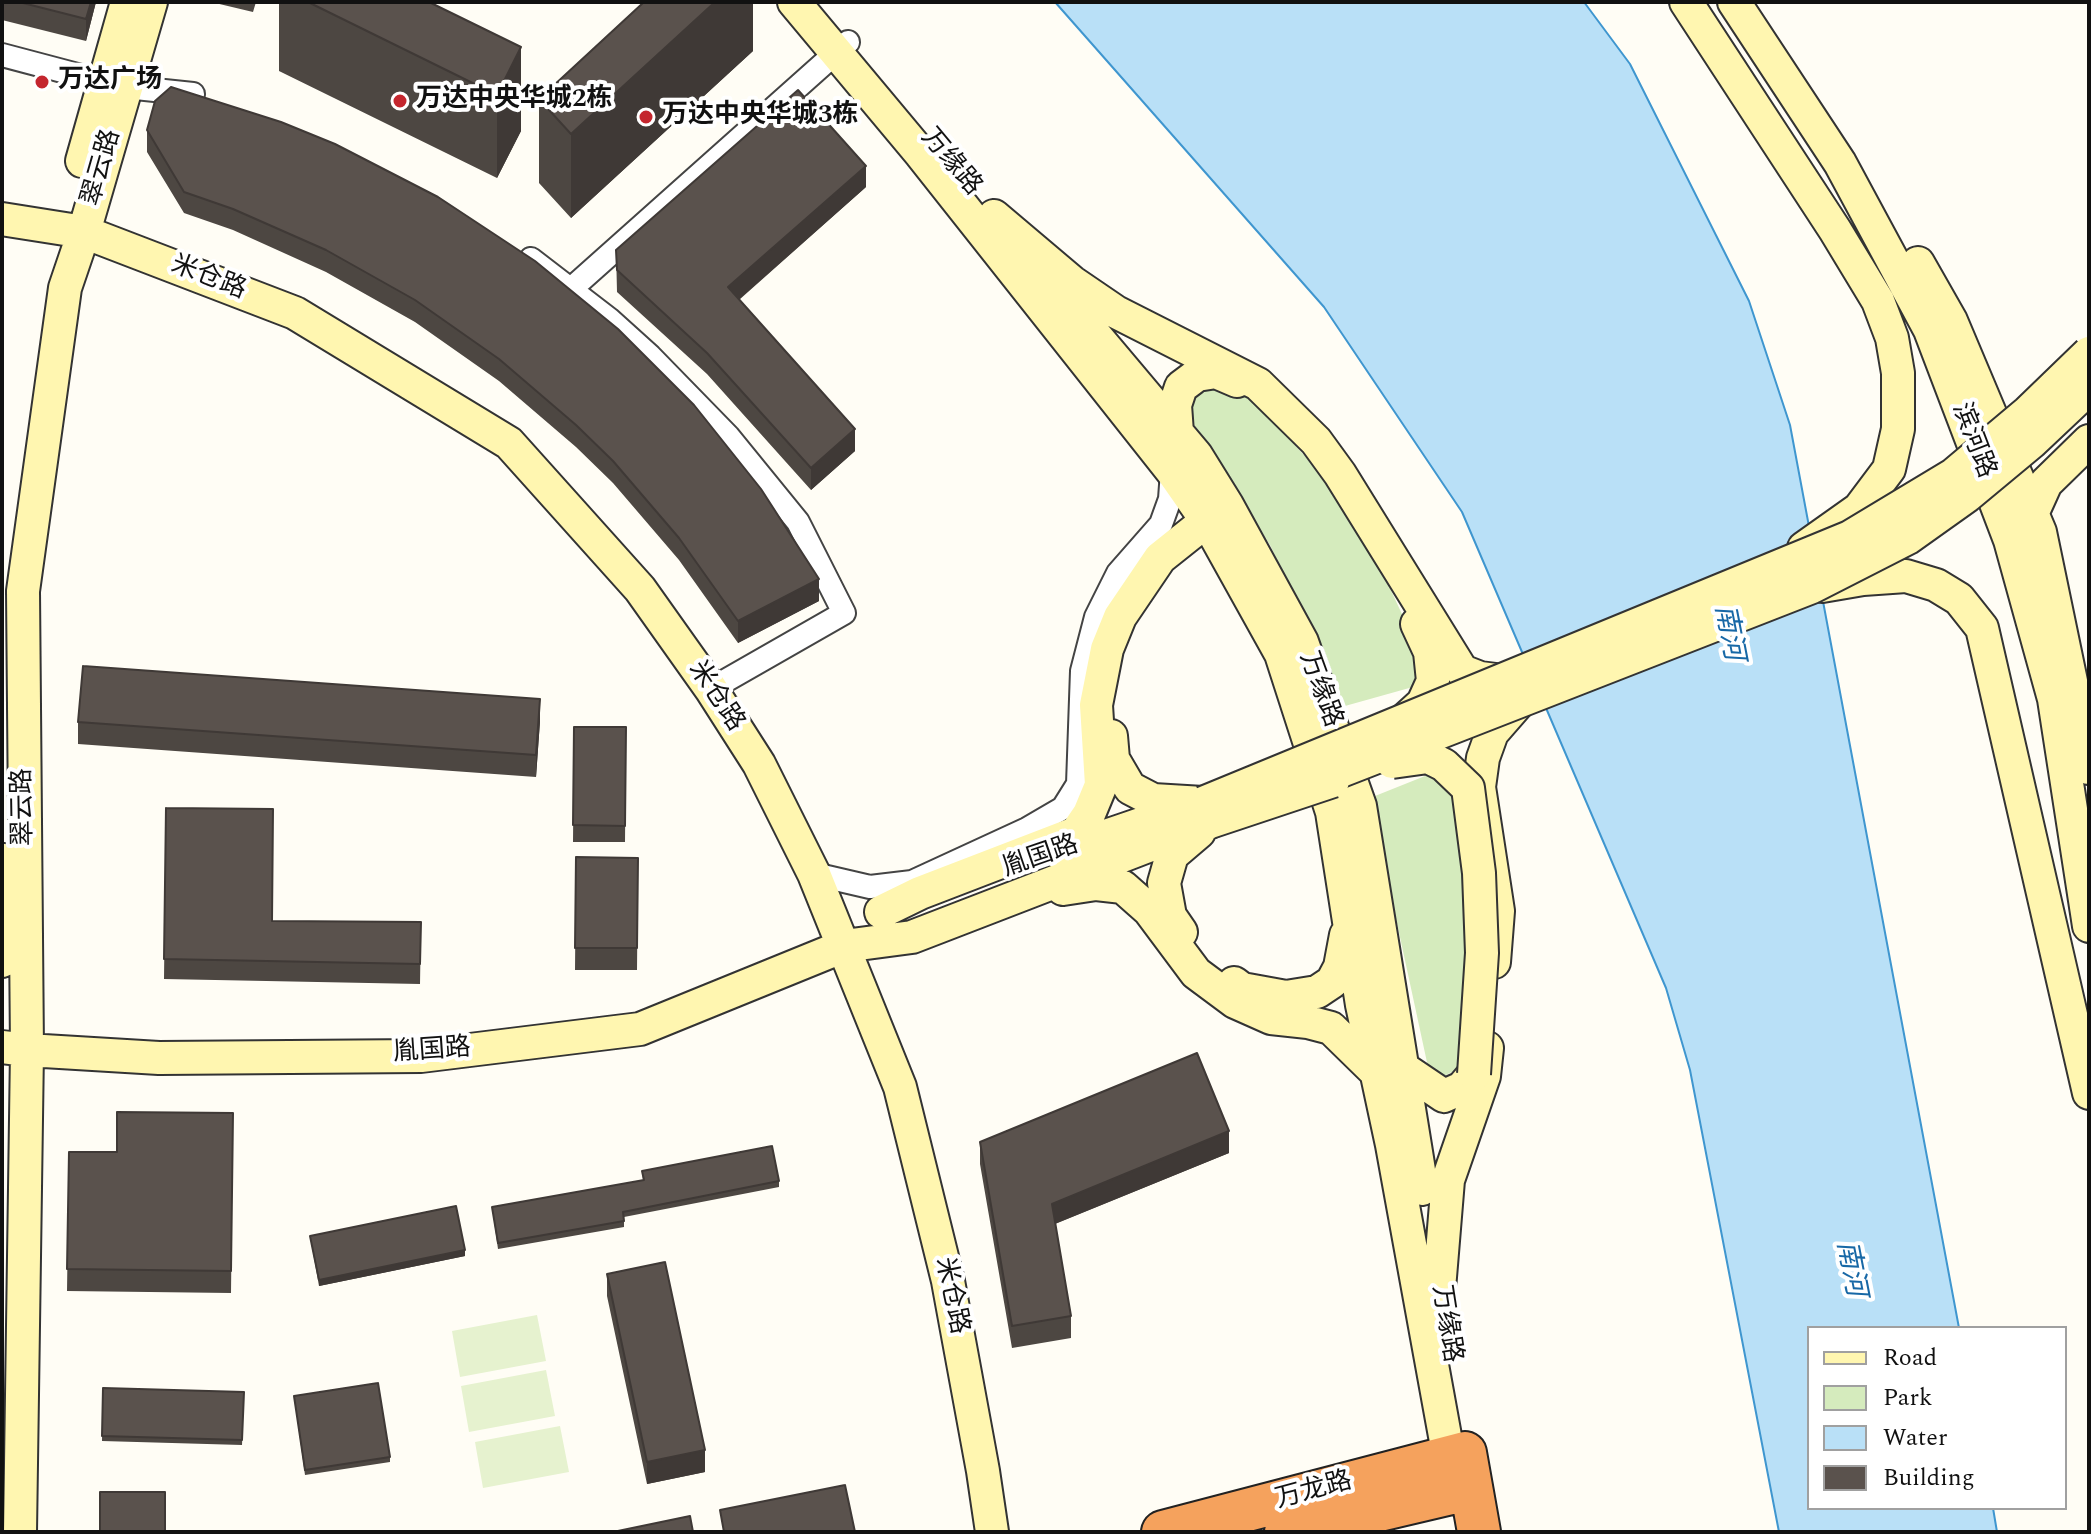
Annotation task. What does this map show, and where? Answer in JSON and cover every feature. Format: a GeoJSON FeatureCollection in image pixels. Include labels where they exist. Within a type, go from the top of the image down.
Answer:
{"type":"FeatureCollection","features":[{"type":"Feature","properties":{"kind":"highway","name":"万龙路"},"geometry":{"type":"LineString","coordinates":[[1163,1532],[1460,1472]]}},
{"type":"Feature","properties":{"kind":"highway","name":"万龙路"},"geometry":{"type":"LineString","coordinates":[[1286,1532],[1460,1472]]}},
{"type":"Feature","properties":{"kind":"highway","name":"万缘路"},"geometry":{"type":"LineString","coordinates":[[1460,1472],[1462,1532]]}},
{"type":"Feature","properties":{"kind":"highway","name":"万缘路"},"geometry":{"type":"LineString","coordinates":[[1460,1472],[1479,1532]]}},
{"type":"Feature","properties":{"kind":"street","name":"翠云路"},"geometry":{"type":"LineString","coordinates":[[2,961],[10,573],[41,340],[115,85],[127,2]]}},
{"type":"Feature","properties":{"kind":"street","name":"翠云路"},"geometry":{"type":"LineString","coordinates":[[115,85],[151,2]]}},
{"type":"Feature","properties":{"kind":"street","name":"万缘路"},"geometry":{"type":"LineString","coordinates":[[794,2],[843,48],[994,216],[1196,455],[1281,654],[1332,812],[1362,1005],[1389,1070],[1439,1289],[1460,1472]]}},
{"type":"Feature","properties":{"kind":"street","name":"万缘路"},"geometry":{"type":"LineString","coordinates":[[815,2],[843,48],[931,166],[1172,471],[1223,524],[1302,642],[1360,806],[1389,1070],[1460,1472]]}},
{"type":"Feature","properties":{"kind":"street"},"geometry":{"type":"LineString","coordinates":[[1686,2],[1878,301],[1892,338],[1898,373],[1898,429],[1889,469],[1859,509],[1822,537],[1766,572]]}},
{"type":"Feature","properties":{"kind":"street","name":"滨河路"},"geometry":{"type":"LineString","coordinates":[[1734,2],[1840,163],[1930,330],[2010,540],[2054,699],[2089,926]]}},
{"type":"Feature","properties":{"kind":"street","name":"滨河路"},"geometry":{"type":"LineString","coordinates":[[1756,2],[1858,155],[1951,321],[2040,532],[2089,768]]}},
{"type":"Feature","properties":{"kind":"street"},"geometry":{"type":"LineString","coordinates":[[571,289],[843,48]]}},
{"type":"Feature","properties":{"kind":"street"},"geometry":{"type":"LineString","coordinates":[[2,55],[115,85],[193,94],[217,102]]}},
{"type":"Feature","properties":{"kind":"street"},"geometry":{"type":"LineString","coordinates":[[994,216],[1072,282],[1116,312],[1258,384],[1316,441],[1379,546],[1430,652],[1433,681],[1423,703],[1401,723]]}},
{"type":"Feature","properties":{"kind":"street","name":"米仓路"},"geometry":{"type":"LineString","coordinates":[[2,219],[74,230],[295,313],[509,443],[640,589],[711,689],[759,764],[814,874],[900,1087],[948,1281],[992,1532]]}},
{"type":"Feature","properties":{"kind":"street","name":"翠云路"},"geometry":{"type":"LineString","coordinates":[[20,1532],[15,1048],[23,591],[74,230]]}},
{"type":"Feature","properties":{"kind":"street"},"geometry":{"type":"LineString","coordinates":[[509,244],[571,289],[670,375],[755,467],[798,522],[844,613],[711,689]]}},
{"type":"Feature","properties":{"kind":"street"},"geometry":{"type":"LineString","coordinates":[[1348,918],[1340,967],[1332,982],[1317,992],[1286,997],[1242,989],[1206,963],[1170,916],[1164,883],[1172,855],[1207,812],[1401,723],[1512,691],[1766,572],[1850,537],[1953,475],[2028,412],[2089,353]]}},
{"type":"Feature","properties":{"kind":"street"},"geometry":{"type":"LineString","coordinates":[[1177,433],[1175,405],[1181,387],[1197,375],[1216,372],[1245,384],[1336,476],[1382,538],[1462,671],[1512,691]]}},
{"type":"Feature","properties":{"kind":"street"},"geometry":{"type":"LineString","coordinates":[[1207,812],[1512,691],[1812,587],[1908,538],[1967,496],[2032,442],[2089,388]]}},
{"type":"Feature","properties":{"kind":"street"},"geometry":{"type":"LineString","coordinates":[[2032,514],[2046,483],[2089,441]]}},
{"type":"Feature","properties":{"kind":"street"},"geometry":{"type":"LineString","coordinates":[[814,874],[870,887],[912,882],[1027,829],[1063,808],[1078,784],[1082,671],[1096,617],[1118,573],[1161,524],[1170,499],[1172,471]]}},
{"type":"Feature","properties":{"kind":"street"},"geometry":{"type":"LineString","coordinates":[[1223,524],[1166,575],[1134,616],[1121,649],[1109,701],[1113,759],[1130,788],[1153,800],[1207,812],[1397,760],[1428,757],[1444,765],[1468,788],[1479,873],[1482,953],[1479,1075]]}},
{"type":"Feature","properties":{"kind":"street"},"geometry":{"type":"LineString","coordinates":[[881,912],[920,893],[1076,833],[1089,814],[1101,785],[1096,705],[1107,649],[1120,617],[1160,558],[1223,524]]}},
{"type":"Feature","properties":{"kind":"street"},"geometry":{"type":"LineString","coordinates":[[1812,587],[1906,576],[1936,585],[1959,599],[1982,628],[2089,1093]]}},
{"type":"Feature","properties":{"kind":"street"},"geometry":{"type":"LineString","coordinates":[[1439,1289],[1448,1180],[1479,1075],[1498,911],[1479,787],[1483,758],[1512,691]]}},
{"type":"Feature","properties":{"kind":"street","name":"胤国路"},"geometry":{"type":"LineString","coordinates":[[15,1048],[159,1058],[421,1056],[640,1029],[844,946],[912,937],[1207,812]]}},
{"type":"Feature","properties":{"kind":"street","name":"胤国路"},"geometry":{"type":"LineString","coordinates":[[844,946],[881,912],[1207,812]]}},
{"type":"Feature","properties":{"kind":"street"},"geometry":{"type":"LineString","coordinates":[[912,937],[1073,886],[1096,884],[1123,887],[1149,910],[1196,973],[1235,1002],[1271,1018],[1331,1028],[1389,1070],[1444,1096],[1462,1088],[1479,1075]]}},
{"type":"Feature","properties":{"kind":"green space"},"geometry":{"type":"Polygon","coordinates":[[[1220,379],[1253,399],[1313,465],[1374,554],[1415,642],[1420,685],[1345,706],[1270,545],[1189,422],[1185,400],[1220,379]]]}},
{"type":"Feature","properties":{"kind":"green space"},"geometry":{"type":"Polygon","coordinates":[[[1430,774],[1452,796],[1467,917],[1465,1049],[1460,1068],[1444,1076],[1428,1067],[1370,798],[1430,774]]]}},
{"type":"Feature","properties":{"kind":"green space"},"geometry":{"type":"Polygon","coordinates":[[[537,1315],[546,1361],[460,1377],[452,1331],[537,1315]]]}},
{"type":"Feature","properties":{"kind":"green space"},"geometry":{"type":"Polygon","coordinates":[[[546,1370],[555,1416],[469,1432],[461,1386],[546,1370]]]}},
{"type":"Feature","properties":{"kind":"green space"},"geometry":{"type":"Polygon","coordinates":[[[560,1426],[569,1472],[483,1488],[475,1442],[560,1426]]]}},
{"type":"Feature","properties":{"kind":"water","name":"南河"},"geometry":{"type":"Polygon","coordinates":[[[1055,2],[1584,2],[1630,64],[1749,301],[1790,425],[1959,1326],[1807,1326],[1807,1510],[1993,1510],[1997,1532],[1779,1532],[1690,1070],[1666,988],[1462,512],[1324,307],[1055,2]]]}},
{"type":"Feature","properties":{"kind":"building"},"geometry":{"type":"Polygon","coordinates":[[[19,2],[91,2],[86,19],[19,2]]]}},
{"type":"Feature","properties":{"kind":"building"},"geometry":{"type":"Polygon","coordinates":[[[308,2],[429,2],[521,47],[497,95],[308,2]]]}},
{"type":"Feature","properties":{"kind":"building"},"geometry":{"type":"Polygon","coordinates":[[[644,2],[715,2],[571,134],[539,99],[644,2]]]}},
{"type":"Feature","properties":{"kind":"building"},"geometry":{"type":"Polygon","coordinates":[[[171,87],[281,122],[335,144],[438,197],[535,261],[618,329],[694,405],[761,489],[819,579],[738,621],[679,538],[613,461],[499,359],[415,300],[326,250],[233,209],[184,192],[147,130],[155,101],[171,87]]]}},
{"type":"Feature","properties":{"kind":"building"},"geometry":{"type":"Polygon","coordinates":[[[798,90],[866,166],[728,287],[855,429],[811,468],[707,353],[617,270],[616,250],[798,90]]]}},
{"type":"Feature","properties":{"kind":"building"},"geometry":{"type":"Polygon","coordinates":[[[83,666],[540,699],[536,755],[78,722],[83,666]]]}},
{"type":"Feature","properties":{"kind":"building"},"geometry":{"type":"Polygon","coordinates":[[[574,727],[626,727],[625,826],[573,825],[574,727]]]}},
{"type":"Feature","properties":{"kind":"building"},"geometry":{"type":"Polygon","coordinates":[[[166,808],[273,809],[272,921],[421,922],[420,964],[164,959],[166,808]]]}},
{"type":"Feature","properties":{"kind":"building"},"geometry":{"type":"Polygon","coordinates":[[[576,857],[638,858],[637,948],[575,948],[576,857]]]}},
{"type":"Feature","properties":{"kind":"building"},"geometry":{"type":"Polygon","coordinates":[[[1197,1053],[1229,1131],[1052,1204],[1071,1316],[1012,1326],[980,1142],[1197,1053]]]}},
{"type":"Feature","properties":{"kind":"building"},"geometry":{"type":"Polygon","coordinates":[[[117,1112],[233,1113],[231,1271],[67,1269],[69,1152],[117,1152],[117,1112]]]}},
{"type":"Feature","properties":{"kind":"building"},"geometry":{"type":"Polygon","coordinates":[[[772,1146],[779,1181],[623,1212],[624,1221],[498,1243],[492,1207],[644,1180],[642,1171],[772,1146]]]}},
{"type":"Feature","properties":{"kind":"building"},"geometry":{"type":"Polygon","coordinates":[[[456,1206],[465,1250],[319,1280],[310,1236],[456,1206]]]}},
{"type":"Feature","properties":{"kind":"building"},"geometry":{"type":"Polygon","coordinates":[[[665,1262],[705,1450],[647,1462],[607,1274],[665,1262]]]}},
{"type":"Feature","properties":{"kind":"building"},"geometry":{"type":"Polygon","coordinates":[[[378,1383],[390,1457],[305,1470],[294,1396],[378,1383]]]}},
{"type":"Feature","properties":{"kind":"building"},"geometry":{"type":"Polygon","coordinates":[[[103,1388],[244,1392],[242,1440],[102,1436],[103,1388]]]}},
{"type":"Feature","properties":{"kind":"building"},"geometry":{"type":"Polygon","coordinates":[[[845,1485],[855,1532],[724,1532],[720,1510],[845,1485]]]}},
{"type":"Feature","properties":{"kind":"building"},"geometry":{"type":"Polygon","coordinates":[[[100,1492],[165,1492],[165,1532],[100,1532],[100,1492]]]}},
{"type":"Feature","properties":{"kind":"building"},"geometry":{"type":"Polygon","coordinates":[[[690,1516],[693,1532],[613,1532],[690,1516]]]}},
{"type":"Feature","properties":{"kind":"place","name":"万达广场"},"geometry":{"type":"Point","coordinates":[42,82]}},
{"type":"Feature","properties":{"kind":"place","name":"万达中央华城2栋"},"geometry":{"type":"Point","coordinates":[400,101]}},
{"type":"Feature","properties":{"kind":"place","name":"万达中央华城3栋"},"geometry":{"type":"Point","coordinates":[646,117]}}]}
